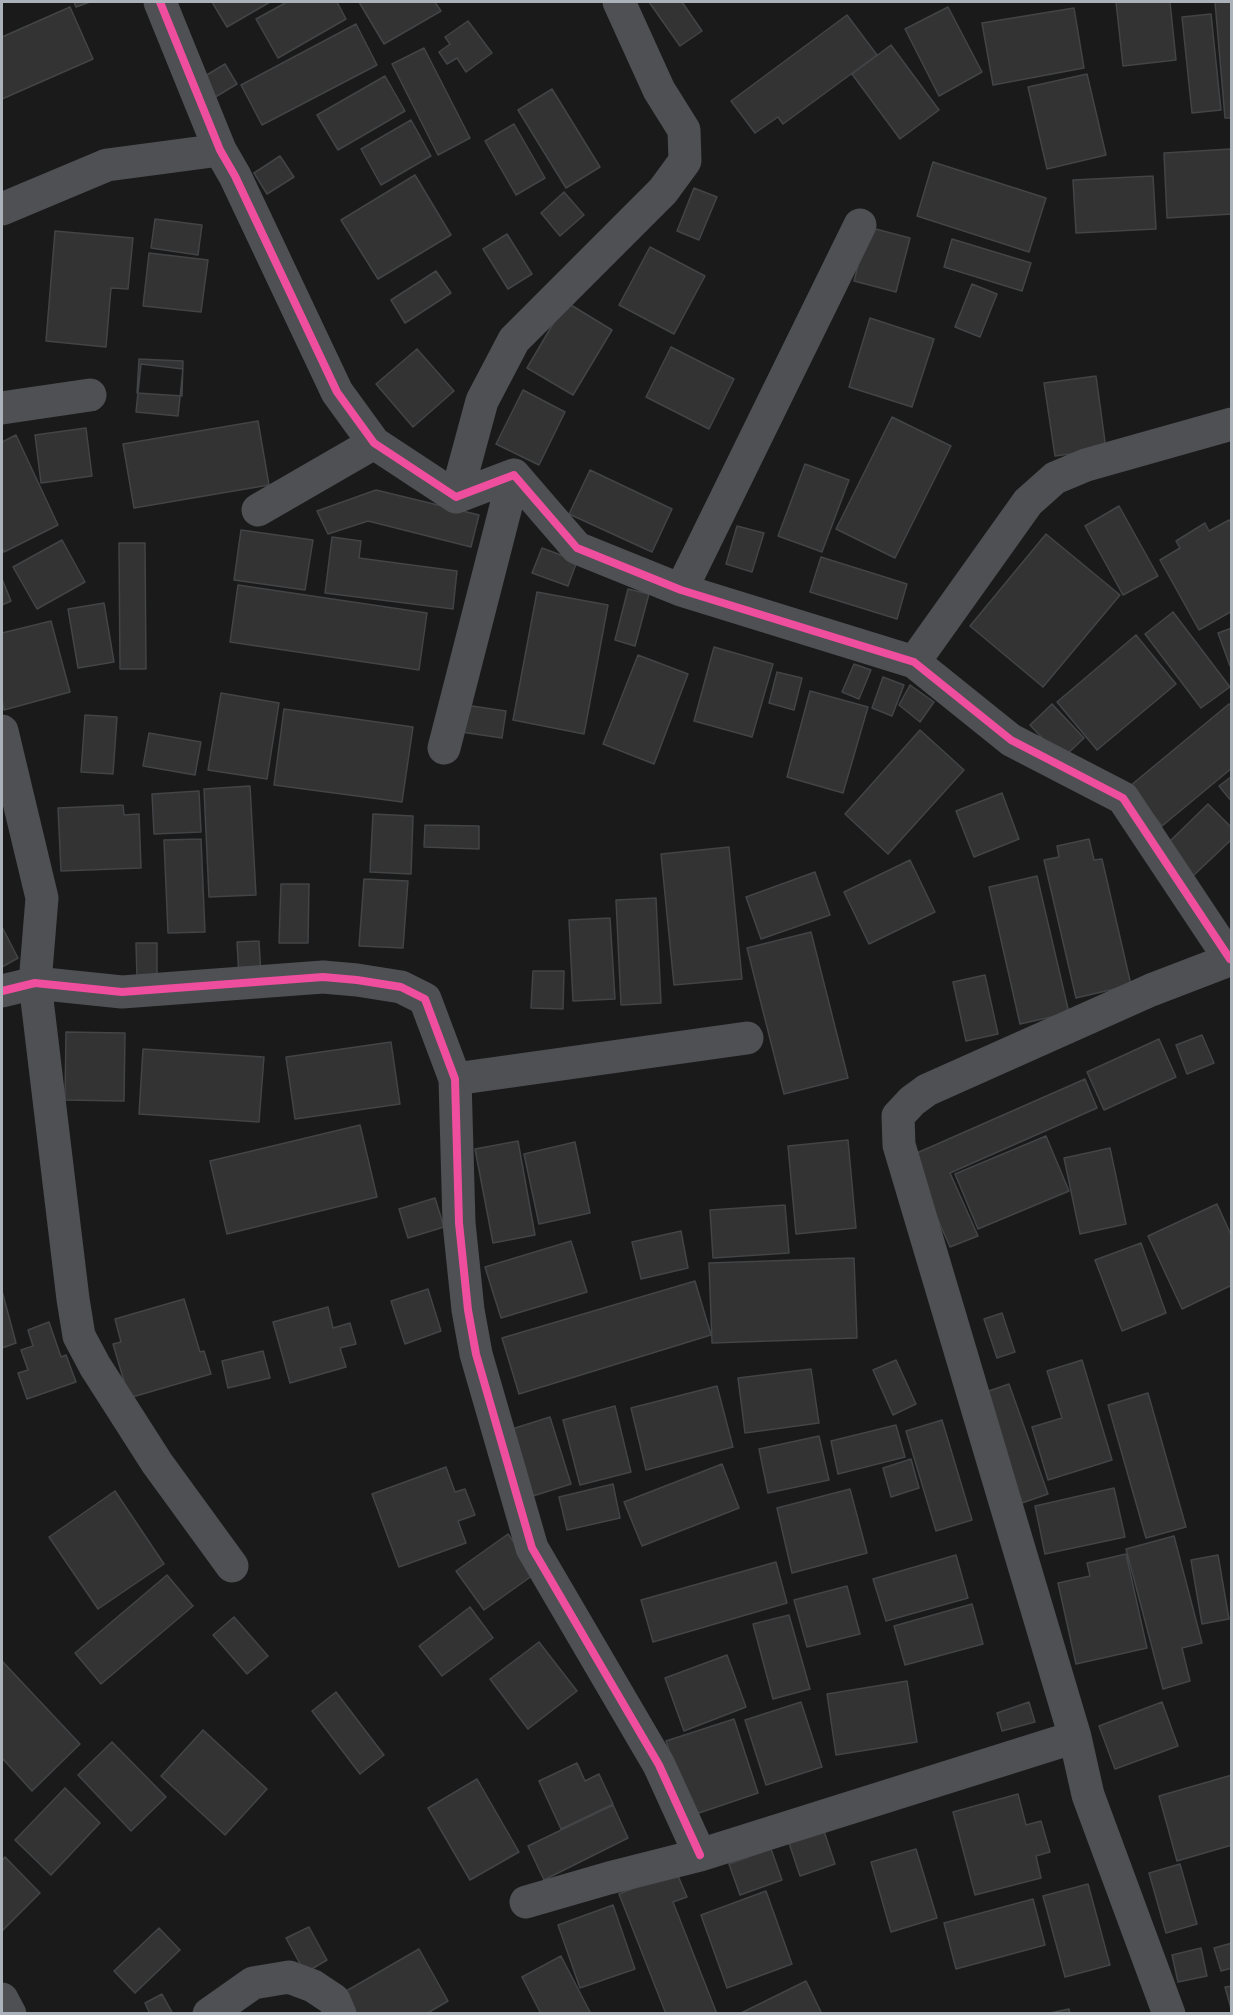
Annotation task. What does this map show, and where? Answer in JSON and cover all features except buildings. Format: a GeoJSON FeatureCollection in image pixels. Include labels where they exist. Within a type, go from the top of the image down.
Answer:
{"type":"FeatureCollection","features":[{"type":"Feature","properties":{"kind":"street"},"geometry":{"type":"LineString","coordinates":[[160,2],[220,150],[235,176],[337,392],[374,443],[456,497]]}},
{"type":"Feature","properties":{"kind":"street"},"geometry":{"type":"LineString","coordinates":[[456,497],[482,402],[514,340],[663,191],[685,161],[684,130],[659,90],[619,2]]}},
{"type":"Feature","properties":{"kind":"street"},"geometry":{"type":"LineString","coordinates":[[2,209],[107,165],[220,150]]}},
{"type":"Feature","properties":{"kind":"street"},"geometry":{"type":"LineString","coordinates":[[681,590],[860,225]]}},
{"type":"Feature","properties":{"kind":"street"},"geometry":{"type":"LineString","coordinates":[[2,408],[90,395]]}},
{"type":"Feature","properties":{"kind":"street"},"geometry":{"type":"LineString","coordinates":[[914,662],[1028,502],[1055,478],[1086,465],[1232,424]]}},
{"type":"Feature","properties":{"kind":"street"},"geometry":{"type":"LineString","coordinates":[[258,510],[374,443]]}},
{"type":"Feature","properties":{"kind":"street"},"geometry":{"type":"LineString","coordinates":[[456,497],[514,475]]}},
{"type":"Feature","properties":{"kind":"street"},"geometry":{"type":"LineString","coordinates":[[514,475],[577,548],[681,590],[914,662],[1011,740],[1123,798],[1231,959],[1151,990],[927,1090],[912,1101],[898,1116],[899,1145],[1075,1737],[1088,1795],[1169,2013]]}},
{"type":"Feature","properties":{"kind":"street"},"geometry":{"type":"LineString","coordinates":[[444,748],[514,475]]}},
{"type":"Feature","properties":{"kind":"street"},"geometry":{"type":"LineString","coordinates":[[2,731],[42,898],[35,983],[79,1336],[95,1366],[157,1463],[232,1566]]}},
{"type":"Feature","properties":{"kind":"street"},"geometry":{"type":"LineString","coordinates":[[2,991],[35,983],[122,992],[323,977],[401,987],[425,999],[455,1080],[459,1223],[468,1310],[476,1354],[532,1548],[659,1765],[700,1855]]}},
{"type":"Feature","properties":{"kind":"street"},"geometry":{"type":"LineString","coordinates":[[455,1080],[747,1038]]}},
{"type":"Feature","properties":{"kind":"street"},"geometry":{"type":"LineString","coordinates":[[526,1902],[700,1855],[1075,1737]]}},
{"type":"Feature","properties":{"kind":"street"},"geometry":{"type":"LineString","coordinates":[[209,2013],[253,1983],[289,1977],[313,1986],[334,2000],[340,2013]]}},
{"type":"Feature","properties":{"kind":"street"},"geometry":{"type":"LineString","coordinates":[[2,1999],[10,2013]]}},
{"type":"Feature","properties":{"kind":"cycle path"},"geometry":{"type":"LineString","coordinates":[[160,2],[220,150],[235,176],[337,392],[374,443],[456,497],[514,475],[577,548],[681,590],[914,662],[1011,740],[1123,798],[1230,959]]}},
{"type":"Feature","properties":{"kind":"cycle path"},"geometry":{"type":"LineString","coordinates":[[2,991],[35,983],[122,992],[323,977],[401,987],[425,999],[455,1079],[459,1223],[468,1310],[476,1354],[532,1548],[659,1765],[700,1855]]}}]}
